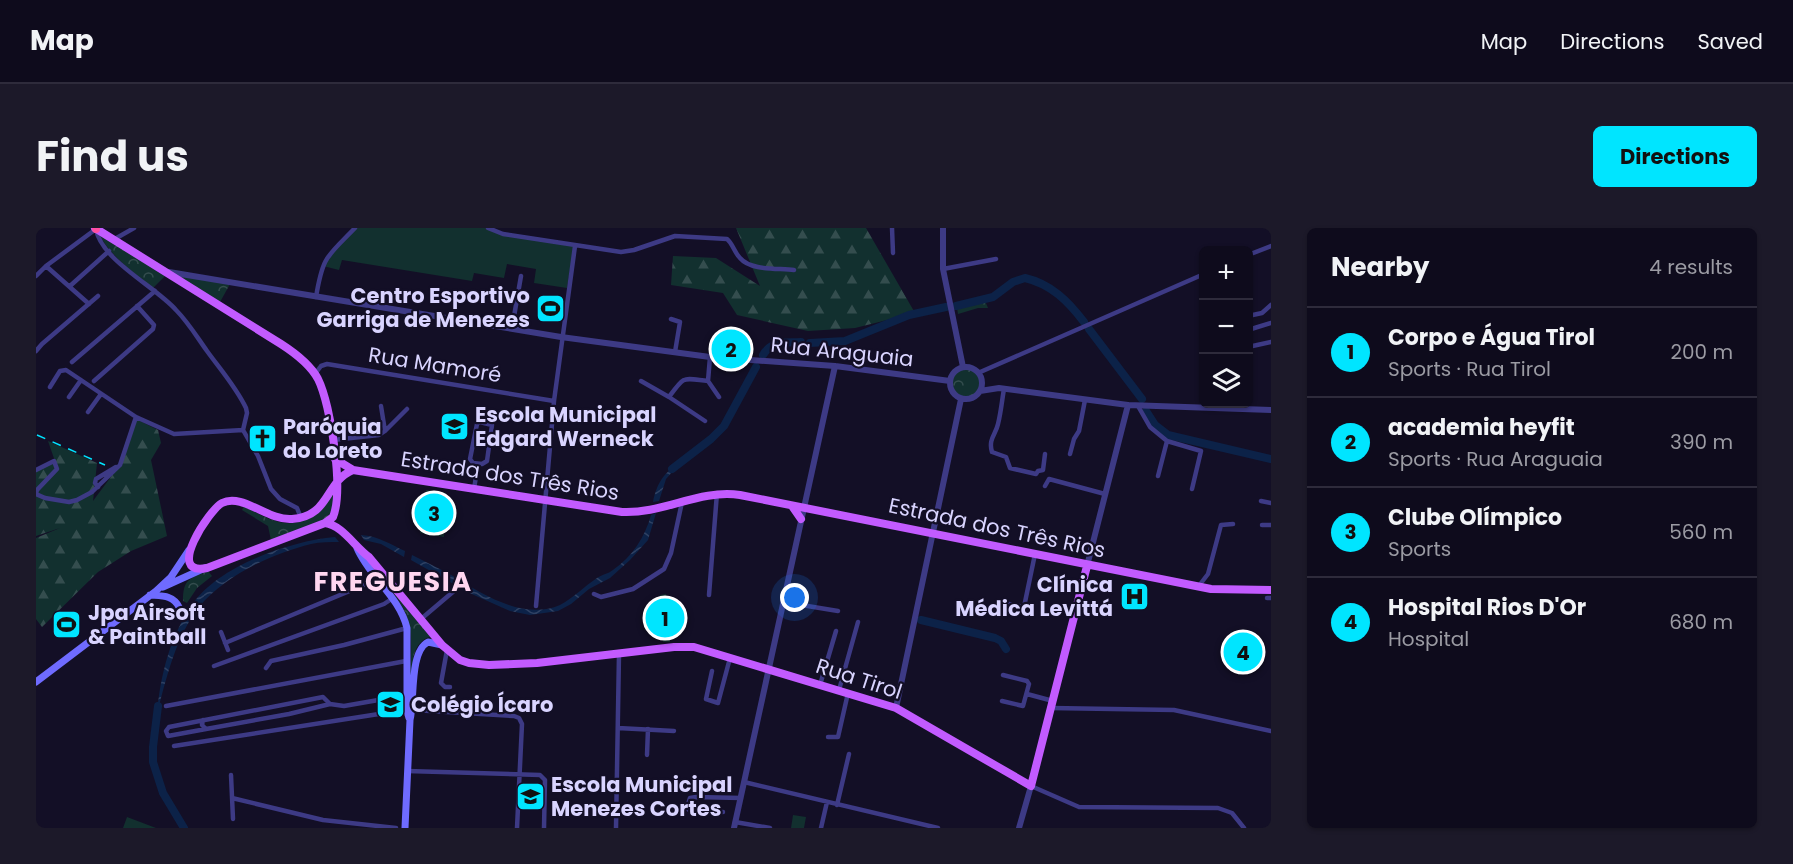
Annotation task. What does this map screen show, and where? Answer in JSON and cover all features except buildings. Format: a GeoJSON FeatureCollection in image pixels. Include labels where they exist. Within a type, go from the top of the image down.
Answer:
{"type":"FeatureCollection","features":[{"type":"Feature","properties":{"kind":"main road"},"geometry":{"type":"LineString","coordinates":[[96,228],[162,270],[183,279],[300,357],[315,375],[323,390],[333,440],[337,480],[333,517],[325,523],[207,568],[153,593]]}},
{"type":"Feature","properties":{"kind":"main road","name":"Estrada dos Três Rios"},"geometry":{"type":"LineString","coordinates":[[335,459],[353,470],[545,501],[631,512],[717,493],[740,495],[1198,587],[1271,590]]}},
{"type":"Feature","properties":{"kind":"main road"},"geometry":{"type":"LineString","coordinates":[[36,681],[171,577],[214,508],[225,501],[236,500],[284,519],[302,518],[321,505],[342,475],[353,470]]}},
{"type":"Feature","properties":{"kind":"main road"},"geometry":{"type":"LineString","coordinates":[[792,506],[801,519]]}},
{"type":"Feature","properties":{"kind":"main road"},"geometry":{"type":"LineString","coordinates":[[325,523],[339,528],[357,548],[369,557],[444,647]]}},
{"type":"Feature","properties":{"kind":"main road"},"geometry":{"type":"LineString","coordinates":[[357,548],[363,561],[401,610],[407,628],[406,661],[410,720],[405,828]]}},
{"type":"Feature","properties":{"kind":"main road"},"geometry":{"type":"LineString","coordinates":[[189,550],[188,561],[191,565],[195,568],[207,568]]}},
{"type":"Feature","properties":{"kind":"main road"},"geometry":{"type":"LineString","coordinates":[[1025,784],[1036,767],[1087,566]]}},
{"type":"Feature","properties":{"kind":"main road"},"geometry":{"type":"LineString","coordinates":[[153,593],[169,597],[179,607]]}},
{"type":"Feature","properties":{"kind":"main road"},"geometry":{"type":"LineString","coordinates":[[410,695],[419,650],[430,642],[444,647]]}},
{"type":"Feature","properties":{"kind":"main road","name":"Rua Tirol"},"geometry":{"type":"LineString","coordinates":[[444,647],[469,663],[489,665],[537,663],[685,646],[896,708],[1025,784]]}},
{"type":"Feature","properties":{"kind":"main road"},"geometry":{"type":"LineString","coordinates":[[1025,784],[1028,776],[1036,767]]}},
{"type":"Feature","properties":{"kind":"street"},"geometry":{"type":"LineString","coordinates":[[36,276],[96,228],[99,240],[126,269],[178,312],[243,401],[247,412],[243,430],[258,456],[271,489],[280,499],[297,508],[302,518]]}},
{"type":"Feature","properties":{"kind":"street"},"geometry":{"type":"LineString","coordinates":[[113,240],[134,228]]}},
{"type":"Feature","properties":{"kind":"street"},"geometry":{"type":"LineString","coordinates":[[316,297],[326,257],[355,228]]}},
{"type":"Feature","properties":{"kind":"street"},"geometry":{"type":"LineString","coordinates":[[488,228],[499,233],[621,252],[675,236],[728,239],[734,252],[745,263],[794,270]]}},
{"type":"Feature","properties":{"kind":"street"},"geometry":{"type":"LineString","coordinates":[[892,228],[892,253]]}},
{"type":"Feature","properties":{"kind":"street"},"geometry":{"type":"LineString","coordinates":[[943,228],[943,269],[963,367]]}},
{"type":"Feature","properties":{"kind":"street"},"geometry":{"type":"LineString","coordinates":[[536,606],[554,401],[575,246]]}},
{"type":"Feature","properties":{"kind":"street"},"geometry":{"type":"LineString","coordinates":[[1253,253],[1271,246]]}},
{"type":"Feature","properties":{"kind":"street"},"geometry":{"type":"LineString","coordinates":[[70,286],[109,251]]}},
{"type":"Feature","properties":{"kind":"street"},"geometry":{"type":"LineString","coordinates":[[943,269],[996,259]]}},
{"type":"Feature","properties":{"kind":"street"},"geometry":{"type":"LineString","coordinates":[[46,266],[88,304]]}},
{"type":"Feature","properties":{"kind":"street"},"geometry":{"type":"LineString","coordinates":[[512,328],[521,276]]}},
{"type":"Feature","properties":{"kind":"street"},"geometry":{"type":"LineString","coordinates":[[980,376],[1199,276]]}},
{"type":"Feature","properties":{"kind":"street","name":"Rua Araguaia"},"geometry":{"type":"LineString","coordinates":[[183,279],[316,297],[561,337],[710,357],[835,366],[950,381]]}},
{"type":"Feature","properties":{"kind":"street"},"geometry":{"type":"LineString","coordinates":[[72,362],[155,291]]}},
{"type":"Feature","properties":{"kind":"street"},"geometry":{"type":"LineString","coordinates":[[36,351],[39,344],[98,296]]}},
{"type":"Feature","properties":{"kind":"street"},"geometry":{"type":"LineString","coordinates":[[1253,315],[1268,310],[1271,305]]}},
{"type":"Feature","properties":{"kind":"street"},"geometry":{"type":"LineString","coordinates":[[94,381],[153,329],[154,325],[137,306]]}},
{"type":"Feature","properties":{"kind":"street"},"geometry":{"type":"LineString","coordinates":[[671,319],[680,322],[675,352]]}},
{"type":"Feature","properties":{"kind":"street"},"geometry":{"type":"LineString","coordinates":[[1253,328],[1271,322]]}},
{"type":"Feature","properties":{"kind":"street"},"geometry":{"type":"LineString","coordinates":[[1253,346],[1271,342]]}},
{"type":"Feature","properties":{"kind":"street"},"geometry":{"type":"LineString","coordinates":[[710,357],[708,381],[718,398]]}},
{"type":"Feature","properties":{"kind":"street","name":"Rua Mamoré"},"geometry":{"type":"LineString","coordinates":[[315,375],[321,366],[327,364],[554,401]]}},
{"type":"Feature","properties":{"kind":"street"},"geometry":{"type":"LineString","coordinates":[[770,828],[734,825],[835,366]]}},
{"type":"Feature","properties":{"kind":"street"},"geometry":{"type":"LineString","coordinates":[[1001,388],[971,368],[963,367],[954,372],[950,381],[952,392],[961,399],[972,399],[980,392],[1001,388],[1138,406],[1271,410]]}},
{"type":"Feature","properties":{"kind":"street"},"geometry":{"type":"LineString","coordinates":[[50,387],[62,370],[136,417],[174,434],[243,430]]}},
{"type":"Feature","properties":{"kind":"street"},"geometry":{"type":"LineString","coordinates":[[980,376],[980,392]]}},
{"type":"Feature","properties":{"kind":"street"},"geometry":{"type":"LineString","coordinates":[[669,397],[684,378],[708,381]]}},
{"type":"Feature","properties":{"kind":"street"},"geometry":{"type":"LineString","coordinates":[[69,397],[81,380]]}},
{"type":"Feature","properties":{"kind":"street"},"geometry":{"type":"LineString","coordinates":[[640,381],[705,421]]}},
{"type":"Feature","properties":{"kind":"street"},"geometry":{"type":"LineString","coordinates":[[1001,388],[998,427],[993,434],[990,447],[992,452],[1006,457],[1013,469],[1036,474],[1043,470],[1045,454]]}},
{"type":"Feature","properties":{"kind":"street"},"geometry":{"type":"LineString","coordinates":[[88,412],[101,394]]}},
{"type":"Feature","properties":{"kind":"street"},"geometry":{"type":"LineString","coordinates":[[896,708],[961,399]]}},
{"type":"Feature","properties":{"kind":"street"},"geometry":{"type":"LineString","coordinates":[[1070,454],[1079,431],[1085,400]]}},
{"type":"Feature","properties":{"kind":"street"},"geometry":{"type":"LineString","coordinates":[[1087,566],[1128,405]]}},
{"type":"Feature","properties":{"kind":"street"},"geometry":{"type":"LineString","coordinates":[[381,406],[385,431]]}},
{"type":"Feature","properties":{"kind":"street"},"geometry":{"type":"LineString","coordinates":[[1138,406],[1150,427],[1167,441],[1201,451],[1192,489]]}},
{"type":"Feature","properties":{"kind":"street"},"geometry":{"type":"LineString","coordinates":[[333,440],[379,435],[407,409]]}},
{"type":"Feature","properties":{"kind":"street"},"geometry":{"type":"LineString","coordinates":[[36,470],[54,461],[57,465],[54,473],[36,492],[38,496],[69,502],[86,496],[98,487],[94,482],[96,478],[120,465],[136,417]]}},
{"type":"Feature","properties":{"kind":"street"},"geometry":{"type":"LineString","coordinates":[[480,422],[490,424],[492,427],[487,461],[485,464],[478,464],[473,463],[470,459],[477,424],[480,422]]}},
{"type":"Feature","properties":{"kind":"street"},"geometry":{"type":"LineString","coordinates":[[515,436],[551,439]]}},
{"type":"Feature","properties":{"kind":"street"},"geometry":{"type":"LineString","coordinates":[[1158,476],[1167,441]]}},
{"type":"Feature","properties":{"kind":"street"},"geometry":{"type":"LineString","coordinates":[[474,489],[478,464]]}},
{"type":"Feature","properties":{"kind":"street"},"geometry":{"type":"LineString","coordinates":[[1045,486],[1049,479],[1105,494]]}},
{"type":"Feature","properties":{"kind":"street"},"geometry":{"type":"LineString","coordinates":[[709,595],[717,493]]}},
{"type":"Feature","properties":{"kind":"street"},"geometry":{"type":"LineString","coordinates":[[1261,501],[1271,502]]}},
{"type":"Feature","properties":{"kind":"street"},"geometry":{"type":"LineString","coordinates":[[594,594],[601,597],[633,589],[664,569],[672,553],[682,502]]}},
{"type":"Feature","properties":{"kind":"street"},"geometry":{"type":"LineString","coordinates":[[1198,587],[1208,574],[1221,525],[1233,524]]}},
{"type":"Feature","properties":{"kind":"street"},"geometry":{"type":"LineString","coordinates":[[1262,525],[1271,525]]}},
{"type":"Feature","properties":{"kind":"street"},"geometry":{"type":"LineString","coordinates":[[1075,563],[1091,549]]}},
{"type":"Feature","properties":{"kind":"street"},"geometry":{"type":"LineString","coordinates":[[1004,603],[1024,607],[1035,554]]}},
{"type":"Feature","properties":{"kind":"street"},"geometry":{"type":"LineString","coordinates":[[1208,574],[1211,589]]}},
{"type":"Feature","properties":{"kind":"street"},"geometry":{"type":"LineString","coordinates":[[225,643],[376,579]]}},
{"type":"Feature","properties":{"kind":"street"},"geometry":{"type":"LineString","coordinates":[[421,619],[454,591]]}},
{"type":"Feature","properties":{"kind":"street"},"geometry":{"type":"LineString","coordinates":[[214,666],[384,604],[393,598]]}},
{"type":"Feature","properties":{"kind":"street"},"geometry":{"type":"LineString","coordinates":[[783,602],[838,611]]}},
{"type":"Feature","properties":{"kind":"street"},"geometry":{"type":"LineString","coordinates":[[839,690],[858,622]]}},
{"type":"Feature","properties":{"kind":"street"},"geometry":{"type":"LineString","coordinates":[[266,668],[271,661],[407,628]]}},
{"type":"Feature","properties":{"kind":"street"},"geometry":{"type":"LineString","coordinates":[[820,685],[836,630]]}},
{"type":"Feature","properties":{"kind":"street"},"geometry":{"type":"LineString","coordinates":[[221,632],[228,650]]}},
{"type":"Feature","properties":{"kind":"street"},"geometry":{"type":"LineString","coordinates":[[444,647],[441,683],[445,687],[450,687]]}},
{"type":"Feature","properties":{"kind":"street"},"geometry":{"type":"LineString","coordinates":[[616,828],[619,654]]}},
{"type":"Feature","properties":{"kind":"street"},"geometry":{"type":"LineString","coordinates":[[712,671],[706,699],[718,703],[730,658]]}},
{"type":"Feature","properties":{"kind":"street"},"geometry":{"type":"LineString","coordinates":[[166,706],[406,661]]}},
{"type":"Feature","properties":{"kind":"street"},"geometry":{"type":"LineString","coordinates":[[1002,701],[1023,706],[1028,682],[1003,675]]}},
{"type":"Feature","properties":{"kind":"street"},"geometry":{"type":"LineString","coordinates":[[828,737],[838,737],[848,693]]}},
{"type":"Feature","properties":{"kind":"street"},"geometry":{"type":"LineString","coordinates":[[1027,694],[1052,704],[1174,710],[1271,731]]}},
{"type":"Feature","properties":{"kind":"street"},"geometry":{"type":"LineString","coordinates":[[330,704],[323,697],[167,727],[166,734],[168,736],[289,714],[330,704],[344,706],[410,695]]}},
{"type":"Feature","properties":{"kind":"street"},"geometry":{"type":"LineString","coordinates":[[174,746],[410,710],[517,717],[522,724],[517,828]]}},
{"type":"Feature","properties":{"kind":"street"},"geometry":{"type":"LineString","coordinates":[[203,720],[202,724],[206,729]]}},
{"type":"Feature","properties":{"kind":"street"},"geometry":{"type":"LineString","coordinates":[[618,728],[674,731]]}},
{"type":"Feature","properties":{"kind":"street"},"geometry":{"type":"LineString","coordinates":[[647,755],[648,729]]}},
{"type":"Feature","properties":{"kind":"street"},"geometry":{"type":"LineString","coordinates":[[837,805],[849,754]]}},
{"type":"Feature","properties":{"kind":"street"},"geometry":{"type":"LineString","coordinates":[[407,771],[540,775],[545,780],[544,828]]}},
{"type":"Feature","properties":{"kind":"street"},"geometry":{"type":"LineString","coordinates":[[231,775],[233,819]]}},
{"type":"Feature","properties":{"kind":"street"},"geometry":{"type":"LineString","coordinates":[[744,782],[938,828]]}},
{"type":"Feature","properties":{"kind":"street"},"geometry":{"type":"LineString","coordinates":[[1019,828],[1025,784]]}},
{"type":"Feature","properties":{"kind":"street","name":"Rua Tirol"},"geometry":{"type":"LineString","coordinates":[[1025,784],[1079,807],[1218,808],[1232,813],[1244,828]]}},
{"type":"Feature","properties":{"kind":"street"},"geometry":{"type":"LineString","coordinates":[[232,798],[323,820],[396,828]]}},
{"type":"Feature","properties":{"kind":"street"},"geometry":{"type":"LineString","coordinates":[[723,812],[690,811],[687,808],[690,798],[741,798]]}},
{"type":"Feature","properties":{"kind":"street"},"geometry":{"type":"LineString","coordinates":[[821,828],[827,802]]}},
{"type":"Feature","properties":{"kind":"green space"},"geometry":{"type":"Polygon","coordinates":[[[355,228],[485,228],[499,234],[574,246],[567,288],[534,283],[536,269],[507,264],[504,278],[474,273],[472,281],[342,260],[339,270],[323,266],[355,228]]]}},
{"type":"Feature","properties":{"kind":"green space"},"geometry":{"type":"Polygon","coordinates":[[[736,228],[866,228],[915,313],[855,328],[808,331],[737,315],[723,293],[671,285],[673,256],[716,258],[760,286],[736,228]]]}},
{"type":"Feature","properties":{"kind":"green space"},"geometry":{"type":"Polygon","coordinates":[[[98,232],[166,275],[153,288],[115,256],[98,232]]]}},
{"type":"Feature","properties":{"kind":"green space"},"geometry":{"type":"Polygon","coordinates":[[[175,275],[230,284],[220,302],[175,275]]]}},
{"type":"Feature","properties":{"kind":"green space"},"geometry":{"type":"Polygon","coordinates":[[[985,301],[988,308],[978,308],[958,314],[957,307],[985,301]]]}},
{"type":"Feature","properties":{"kind":"green space"},"geometry":{"type":"Polygon","coordinates":[[[966,368],[972,369],[980,377],[980,389],[972,397],[966,398],[960,397],[952,389],[951,383],[952,377],[960,369],[966,368]]]}},
{"type":"Feature","properties":{"kind":"green space"},"geometry":{"type":"Polygon","coordinates":[[[133,421],[140,421],[158,430],[161,443],[151,460],[167,536],[131,551],[98,572],[42,627],[36,619],[36,538],[60,528],[36,536],[36,471],[52,462],[56,464],[48,441],[97,463],[93,501],[122,462],[133,421]]]}},
{"type":"Feature","properties":{"kind":"green space"},"geometry":{"type":"Polygon","coordinates":[[[335,490],[332,511],[324,520],[271,540],[268,526],[242,510],[244,506],[275,521],[300,522],[316,512],[335,490]]]}},
{"type":"Feature","properties":{"kind":"green space"},"geometry":{"type":"Polygon","coordinates":[[[426,490],[446,493],[444,537],[420,533],[426,490]]]}},
{"type":"Feature","properties":{"kind":"green space"},"geometry":{"type":"Polygon","coordinates":[[[208,571],[212,576],[197,588],[187,603],[183,601],[184,588],[189,580],[208,571]]]}},
{"type":"Feature","properties":{"kind":"green space"},"geometry":{"type":"Polygon","coordinates":[[[377,572],[432,636],[424,639],[415,651],[412,666],[412,690],[409,690],[411,644],[405,611],[392,591],[377,576],[377,572]]]}},
{"type":"Feature","properties":{"kind":"green space"},"geometry":{"type":"Polygon","coordinates":[[[666,594],[670,642],[663,642],[660,595],[666,594]]]}},
{"type":"Feature","properties":{"kind":"green space"},"geometry":{"type":"Polygon","coordinates":[[[793,815],[806,817],[804,828],[791,828],[793,815]]]}},
{"type":"Feature","properties":{"kind":"green space"},"geometry":{"type":"Polygon","coordinates":[[[127,817],[156,828],[123,828],[127,817]]]}},
{"type":"Feature","properties":{"kind":"water"},"geometry":{"type":"Polygon","coordinates":[[[680,463],[666,479],[659,501],[653,502],[662,479],[680,463]]]}},
{"type":"Feature","properties":{"kind":"water"},"geometry":{"type":"Polygon","coordinates":[[[656,513],[648,540],[630,560],[610,578],[589,589],[571,604],[558,611],[530,615],[510,611],[456,587],[411,560],[412,555],[504,603],[532,610],[546,609],[560,605],[597,578],[620,565],[637,546],[651,515],[656,513]]]}},
{"type":"Feature","properties":{"kind":"water"},"geometry":{"type":"Polygon","coordinates":[[[361,535],[379,539],[405,551],[404,557],[381,544],[364,540],[361,535]]]}},
{"type":"Feature","properties":{"kind":"water"},"geometry":{"type":"Polygon","coordinates":[[[335,537],[339,542],[311,544],[250,567],[222,585],[210,596],[191,618],[178,644],[157,714],[164,671],[172,643],[184,617],[204,591],[219,578],[256,558],[297,544],[335,537]]]}},
{"type":"Feature","properties":{"kind":"waterway"},"geometry":{"type":"LineString","coordinates":[[956,306],[993,297],[1013,282],[1025,278],[1043,284],[1058,294],[1084,322]]}},
{"type":"Feature","properties":{"kind":"waterway"},"geometry":{"type":"LineString","coordinates":[[810,343],[845,341],[909,315],[946,307]]}},
{"type":"Feature","properties":{"kind":"waterway"},"geometry":{"type":"LineString","coordinates":[[1089,329],[1142,399]]}},
{"type":"Feature","properties":{"kind":"waterway"},"geometry":{"type":"LineString","coordinates":[[763,355],[775,345],[801,342]]}},
{"type":"Feature","properties":{"kind":"waterway"},"geometry":{"type":"LineString","coordinates":[[672,469],[724,426],[756,367]]}},
{"type":"Feature","properties":{"kind":"waterway"},"geometry":{"type":"LineString","coordinates":[[1146,411],[1155,425],[1168,435],[1271,459]]}},
{"type":"Feature","properties":{"kind":"waterway"},"geometry":{"type":"LineString","coordinates":[[921,620],[995,638],[1001,641],[1006,649]]}},
{"type":"Feature","properties":{"kind":"waterway"},"geometry":{"type":"LineString","coordinates":[[158,706],[153,762],[163,793],[184,828]]}},
{"type":"Feature","properties":{"kind":"railway"},"geometry":{"type":"LineString","coordinates":[[37,435],[105,465]]}},
{"type":"Feature","properties":{"kind":"place","name":"Centro Esportivo Garriga de Menezes"},"geometry":{"type":"Point","coordinates":[551,308]}},
{"type":"Feature","properties":{"kind":"place","name":"academia heyfit"},"geometry":{"type":"Point","coordinates":[731,349]}},
{"type":"Feature","properties":{"kind":"place","name":"Escola Municipal Edgard Werneck"},"geometry":{"type":"Point","coordinates":[454,427]}},
{"type":"Feature","properties":{"kind":"place","name":"Paróquia do Loreto"},"geometry":{"type":"Point","coordinates":[262,439]}},
{"type":"Feature","properties":{"kind":"place","name":"Clube Olímpico"},"geometry":{"type":"Point","coordinates":[434,513]}},
{"type":"Feature","properties":{"kind":"place","name":"Clínica Médica Levittá"},"geometry":{"type":"Point","coordinates":[1134,597]}},
{"type":"Feature","properties":{"kind":"place","name":"Corpo e Água Tirol"},"geometry":{"type":"Point","coordinates":[665,618]}},
{"type":"Feature","properties":{"kind":"place","name":"Jpa Airsoft & Paintball"},"geometry":{"type":"Point","coordinates":[67,625]}},
{"type":"Feature","properties":{"kind":"place","name":"Hospital Rios D'Or"},"geometry":{"type":"Point","coordinates":[1243,652]}},
{"type":"Feature","properties":{"kind":"place","name":"Colégio Ícaro"},"geometry":{"type":"Point","coordinates":[390,705]}},
{"type":"Feature","properties":{"kind":"place","name":"Escola Municipal Menezes Cortes"},"geometry":{"type":"Point","coordinates":[530,797]}},
{"type":"Feature","properties":{"kind":"district","name":"FREGUESIA"},"geometry":{"type":"Point","coordinates":[393,582]}}]}
